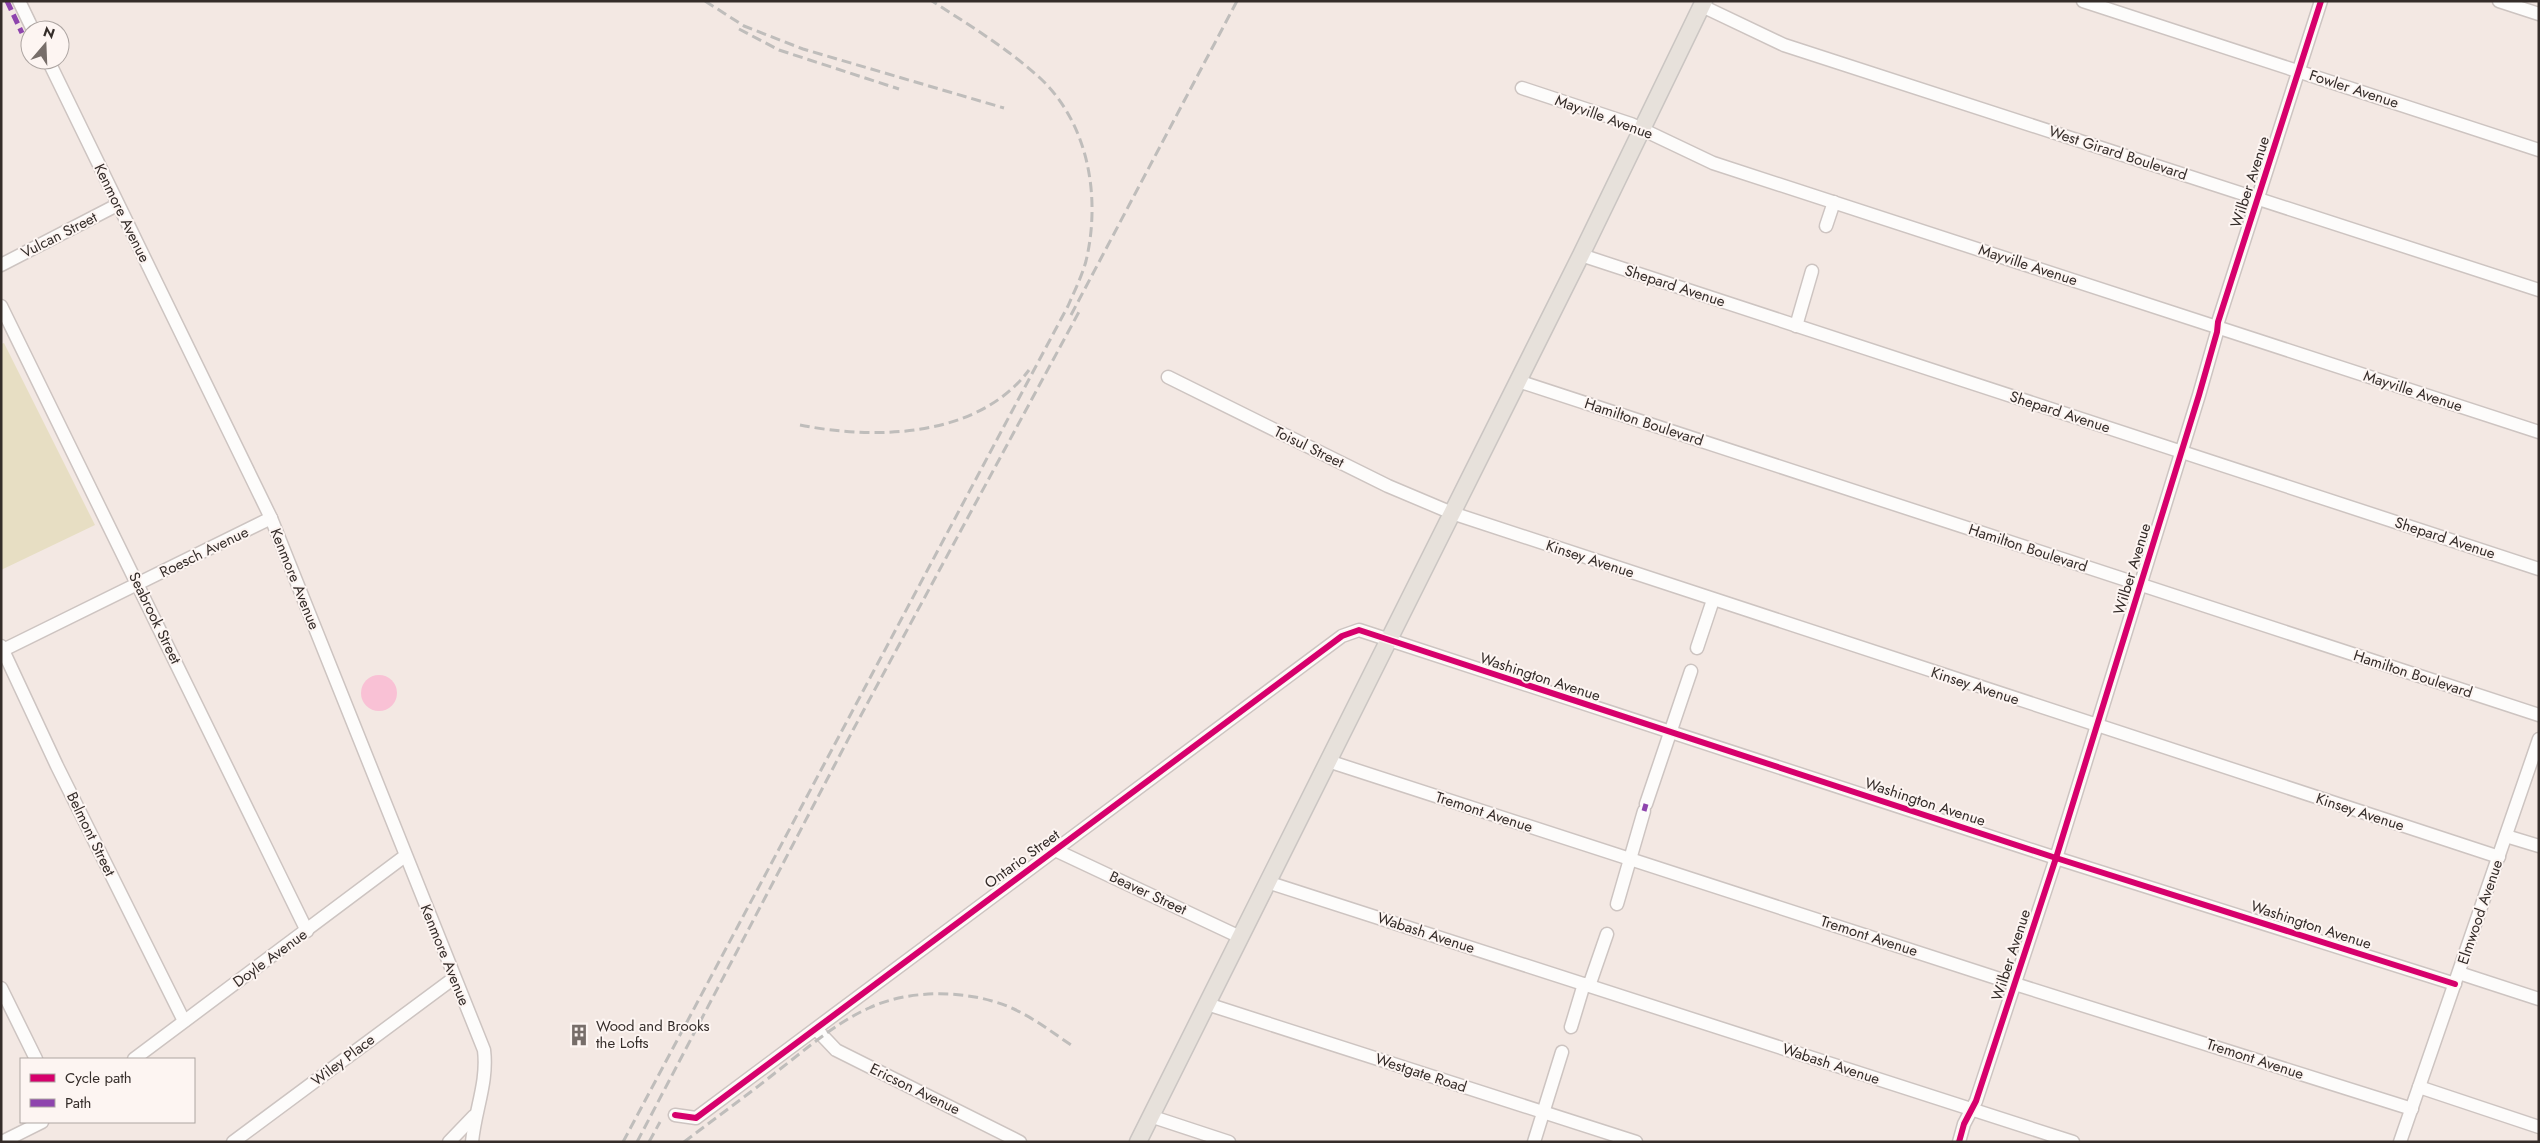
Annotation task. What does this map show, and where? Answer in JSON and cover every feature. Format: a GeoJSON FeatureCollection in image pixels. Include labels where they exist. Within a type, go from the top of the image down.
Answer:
{"type":"FeatureCollection","features":[{"type":"Feature","properties":{"kind":"main road"},"geometry":{"type":"LineString","coordinates":[[1138,1142],[1581,254],[1703,4]]}},
{"type":"Feature","properties":{"kind":"street"},"geometry":{"type":"LineString","coordinates":[[19,1],[28,20]]}},
{"type":"Feature","properties":{"kind":"street","name":"Fowler Avenue"},"geometry":{"type":"LineString","coordinates":[[2083,1],[2539,150]]}},
{"type":"Feature","properties":{"kind":"street","name":"Wilber Avenue"},"geometry":{"type":"LineString","coordinates":[[1959,1142],[2015,984],[2056,858],[2218,332],[2217,326],[2321,1]]}},
{"type":"Feature","properties":{"kind":"street"},"geometry":{"type":"LineString","coordinates":[[2499,1],[2539,14]]}},
{"type":"Feature","properties":{"kind":"street","name":"West Girard Boulevard"},"geometry":{"type":"LineString","coordinates":[[1703,4],[1784,45],[2539,290]]}},
{"type":"Feature","properties":{"kind":"street","name":"Kenmore Avenue"},"geometry":{"type":"LineString","coordinates":[[53,70],[271,518],[484,1050],[487,1069],[474,1116],[472,1142]]}},
{"type":"Feature","properties":{"kind":"street","name":"Mayville Avenue"},"geometry":{"type":"LineString","coordinates":[[1522,88],[1642,129],[1713,163],[2539,432]]}},
{"type":"Feature","properties":{"kind":"street"},"geometry":{"type":"LineString","coordinates":[[1826,226],[1834,202]]}},
{"type":"Feature","properties":{"kind":"street","name":"Vulcan Street"},"geometry":{"type":"LineString","coordinates":[[1,265],[117,205]]}},
{"type":"Feature","properties":{"kind":"street","name":"Shepard Avenue"},"geometry":{"type":"LineString","coordinates":[[1581,254],[2539,569]]}},
{"type":"Feature","properties":{"kind":"street"},"geometry":{"type":"LineString","coordinates":[[1796,326],[1812,271]]}},
{"type":"Feature","properties":{"kind":"street","name":"Seabrook Street"},"geometry":{"type":"LineString","coordinates":[[1,306],[307,931]]}},
{"type":"Feature","properties":{"kind":"street","name":"Toisul Street"},"geometry":{"type":"LineString","coordinates":[[1168,376],[1388,486],[1452,513]]}},
{"type":"Feature","properties":{"kind":"street","name":"Hamilton Boulevard"},"geometry":{"type":"LineString","coordinates":[[1518,380],[2539,716]]}},
{"type":"Feature","properties":{"kind":"street","name":"Kinsey Avenue"},"geometry":{"type":"LineString","coordinates":[[1452,513],[2498,857]]}},
{"type":"Feature","properties":{"kind":"street","name":"Roesch Avenue"},"geometry":{"type":"LineString","coordinates":[[2,649],[271,518]]}},
{"type":"Feature","properties":{"kind":"street"},"geometry":{"type":"LineString","coordinates":[[1697,648],[1713,600]]}},
{"type":"Feature","properties":{"kind":"street","name":"Ontario Street"},"geometry":{"type":"LineString","coordinates":[[675,1115],[696,1118],[1342,636],[1359,630],[1388,641]]}},
{"type":"Feature","properties":{"kind":"street","name":"Washington Avenue"},"geometry":{"type":"LineString","coordinates":[[1388,641],[2056,858],[2457,978],[2539,999]]}},
{"type":"Feature","properties":{"kind":"street","name":"Belmont Street"},"geometry":{"type":"LineString","coordinates":[[2,649],[57,766],[184,1021]]}},
{"type":"Feature","properties":{"kind":"street"},"geometry":{"type":"LineString","coordinates":[[1617,904],[1645,808],[1691,671]]}},
{"type":"Feature","properties":{"kind":"street","name":"Elmwood Avenue"},"geometry":{"type":"LineString","coordinates":[[2400,1142],[2539,739]]}},
{"type":"Feature","properties":{"kind":"street","name":"Tremont Avenue"},"geometry":{"type":"LineString","coordinates":[[1328,761],[2015,984],[2412,1109]]}},
{"type":"Feature","properties":{"kind":"street"},"geometry":{"type":"LineString","coordinates":[[2506,836],[2539,846]]}},
{"type":"Feature","properties":{"kind":"street","name":"Beaver Street"},"geometry":{"type":"LineString","coordinates":[[1055,850],[1240,937]]}},
{"type":"Feature","properties":{"kind":"street","name":"Doyle Avenue"},"geometry":{"type":"LineString","coordinates":[[135,1058],[405,856]]}},
{"type":"Feature","properties":{"kind":"street","name":"Wabash Avenue"},"geometry":{"type":"LineString","coordinates":[[1267,882],[2073,1142]]}},
{"type":"Feature","properties":{"kind":"street"},"geometry":{"type":"LineString","coordinates":[[1571,1027],[1606,934]]}},
{"type":"Feature","properties":{"kind":"street","name":"Wiley Place"},"geometry":{"type":"LineString","coordinates":[[233,1142],[454,978]]}},
{"type":"Feature","properties":{"kind":"street"},"geometry":{"type":"LineString","coordinates":[[1,988],[36,1058]]}},
{"type":"Feature","properties":{"kind":"street","name":"Westgate Road"},"geometry":{"type":"LineString","coordinates":[[1207,1004],[1636,1142]]}},
{"type":"Feature","properties":{"kind":"street","name":"Ericson Avenue"},"geometry":{"type":"LineString","coordinates":[[816,1028],[836,1050],[1020,1142]]}},
{"type":"Feature","properties":{"kind":"street"},"geometry":{"type":"LineString","coordinates":[[1534,1142],[1562,1052]]}},
{"type":"Feature","properties":{"kind":"street"},"geometry":{"type":"LineString","coordinates":[[2419,1087],[2539,1127]]}},
{"type":"Feature","properties":{"kind":"street","name":"Kenmore Avenue"},"geometry":{"type":"LineString","coordinates":[[449,1142],[474,1116]]}},
{"type":"Feature","properties":{"kind":"street"},"geometry":{"type":"LineString","coordinates":[[1150,1116],[1229,1142]]}},
{"type":"Feature","properties":{"kind":"street"},"geometry":{"type":"LineString","coordinates":[[2,1142],[40,1123]]}},
{"type":"Feature","properties":{"kind":"shaded area"},"geometry":{"type":"Polygon","coordinates":[[[4,343],[95,525],[1,570],[1,344],[4,343]]]}},
{"type":"Feature","properties":{"kind":"shaded area"},"geometry":{"type":"Polygon","coordinates":[[[379,675],[386,676],[392,680],[396,686],[396,700],[392,706],[386,710],[379,711],[372,710],[366,706],[362,700],[361,693],[362,686],[366,680],[372,676],[379,675]]]}},
{"type":"Feature","properties":{"kind":"railway"},"geometry":{"type":"LineString","coordinates":[[705,1],[744,26],[803,49],[1004,108]]}},
{"type":"Feature","properties":{"kind":"railway"},"geometry":{"type":"LineString","coordinates":[[623,1142],[1068,306],[1086,261],[1092,212],[1091,188],[1087,163],[1070,117],[1057,96],[1027,67],[988,37],[932,1]]}},
{"type":"Feature","properties":{"kind":"railway"},"geometry":{"type":"LineString","coordinates":[[1071,315],[1237,1]]}},
{"type":"Feature","properties":{"kind":"railway"},"geometry":{"type":"LineString","coordinates":[[739,29],[779,50],[899,89]]}},
{"type":"Feature","properties":{"kind":"railway"},"geometry":{"type":"LineString","coordinates":[[637,1142],[853,730],[1080,310]]}},
{"type":"Feature","properties":{"kind":"railway"},"geometry":{"type":"LineString","coordinates":[[800,425],[829,430],[860,432],[924,429],[954,421],[982,409],[1008,393],[1029,370]]}},
{"type":"Feature","properties":{"kind":"railway"},"geometry":{"type":"LineString","coordinates":[[684,1142],[832,1029],[856,1014],[883,1002],[898,998],[914,995],[946,994],[977,997],[992,1001],[1024,1014],[1071,1045]]}},
{"type":"Feature","properties":{"kind":"railway"},"geometry":{"type":"LineString","coordinates":[[649,1142],[660,1122]]}},
{"type":"Feature","properties":{"kind":"marked path"},"geometry":{"type":"LineString","coordinates":[[7,1],[20,29]]}},
{"type":"Feature","properties":{"kind":"marked path"},"geometry":{"type":"LineString","coordinates":[[1644,811],[1646,804]]}},
{"type":"Feature","properties":{"kind":"cycle path"},"geometry":{"type":"LineString","coordinates":[[1959,1142],[1964,1124],[1976,1101],[2056,858],[2199,395],[2217,332],[2218,322],[2321,1]]}},
{"type":"Feature","properties":{"kind":"cycle path"},"geometry":{"type":"LineString","coordinates":[[675,1115],[696,1118],[1342,636],[1359,630],[2056,858],[2455,984]]}},
{"type":"Feature","properties":{"kind":"place","name":"Wood and Brooks the Lofts"},"geometry":{"type":"Point","coordinates":[579,1035]}}]}
